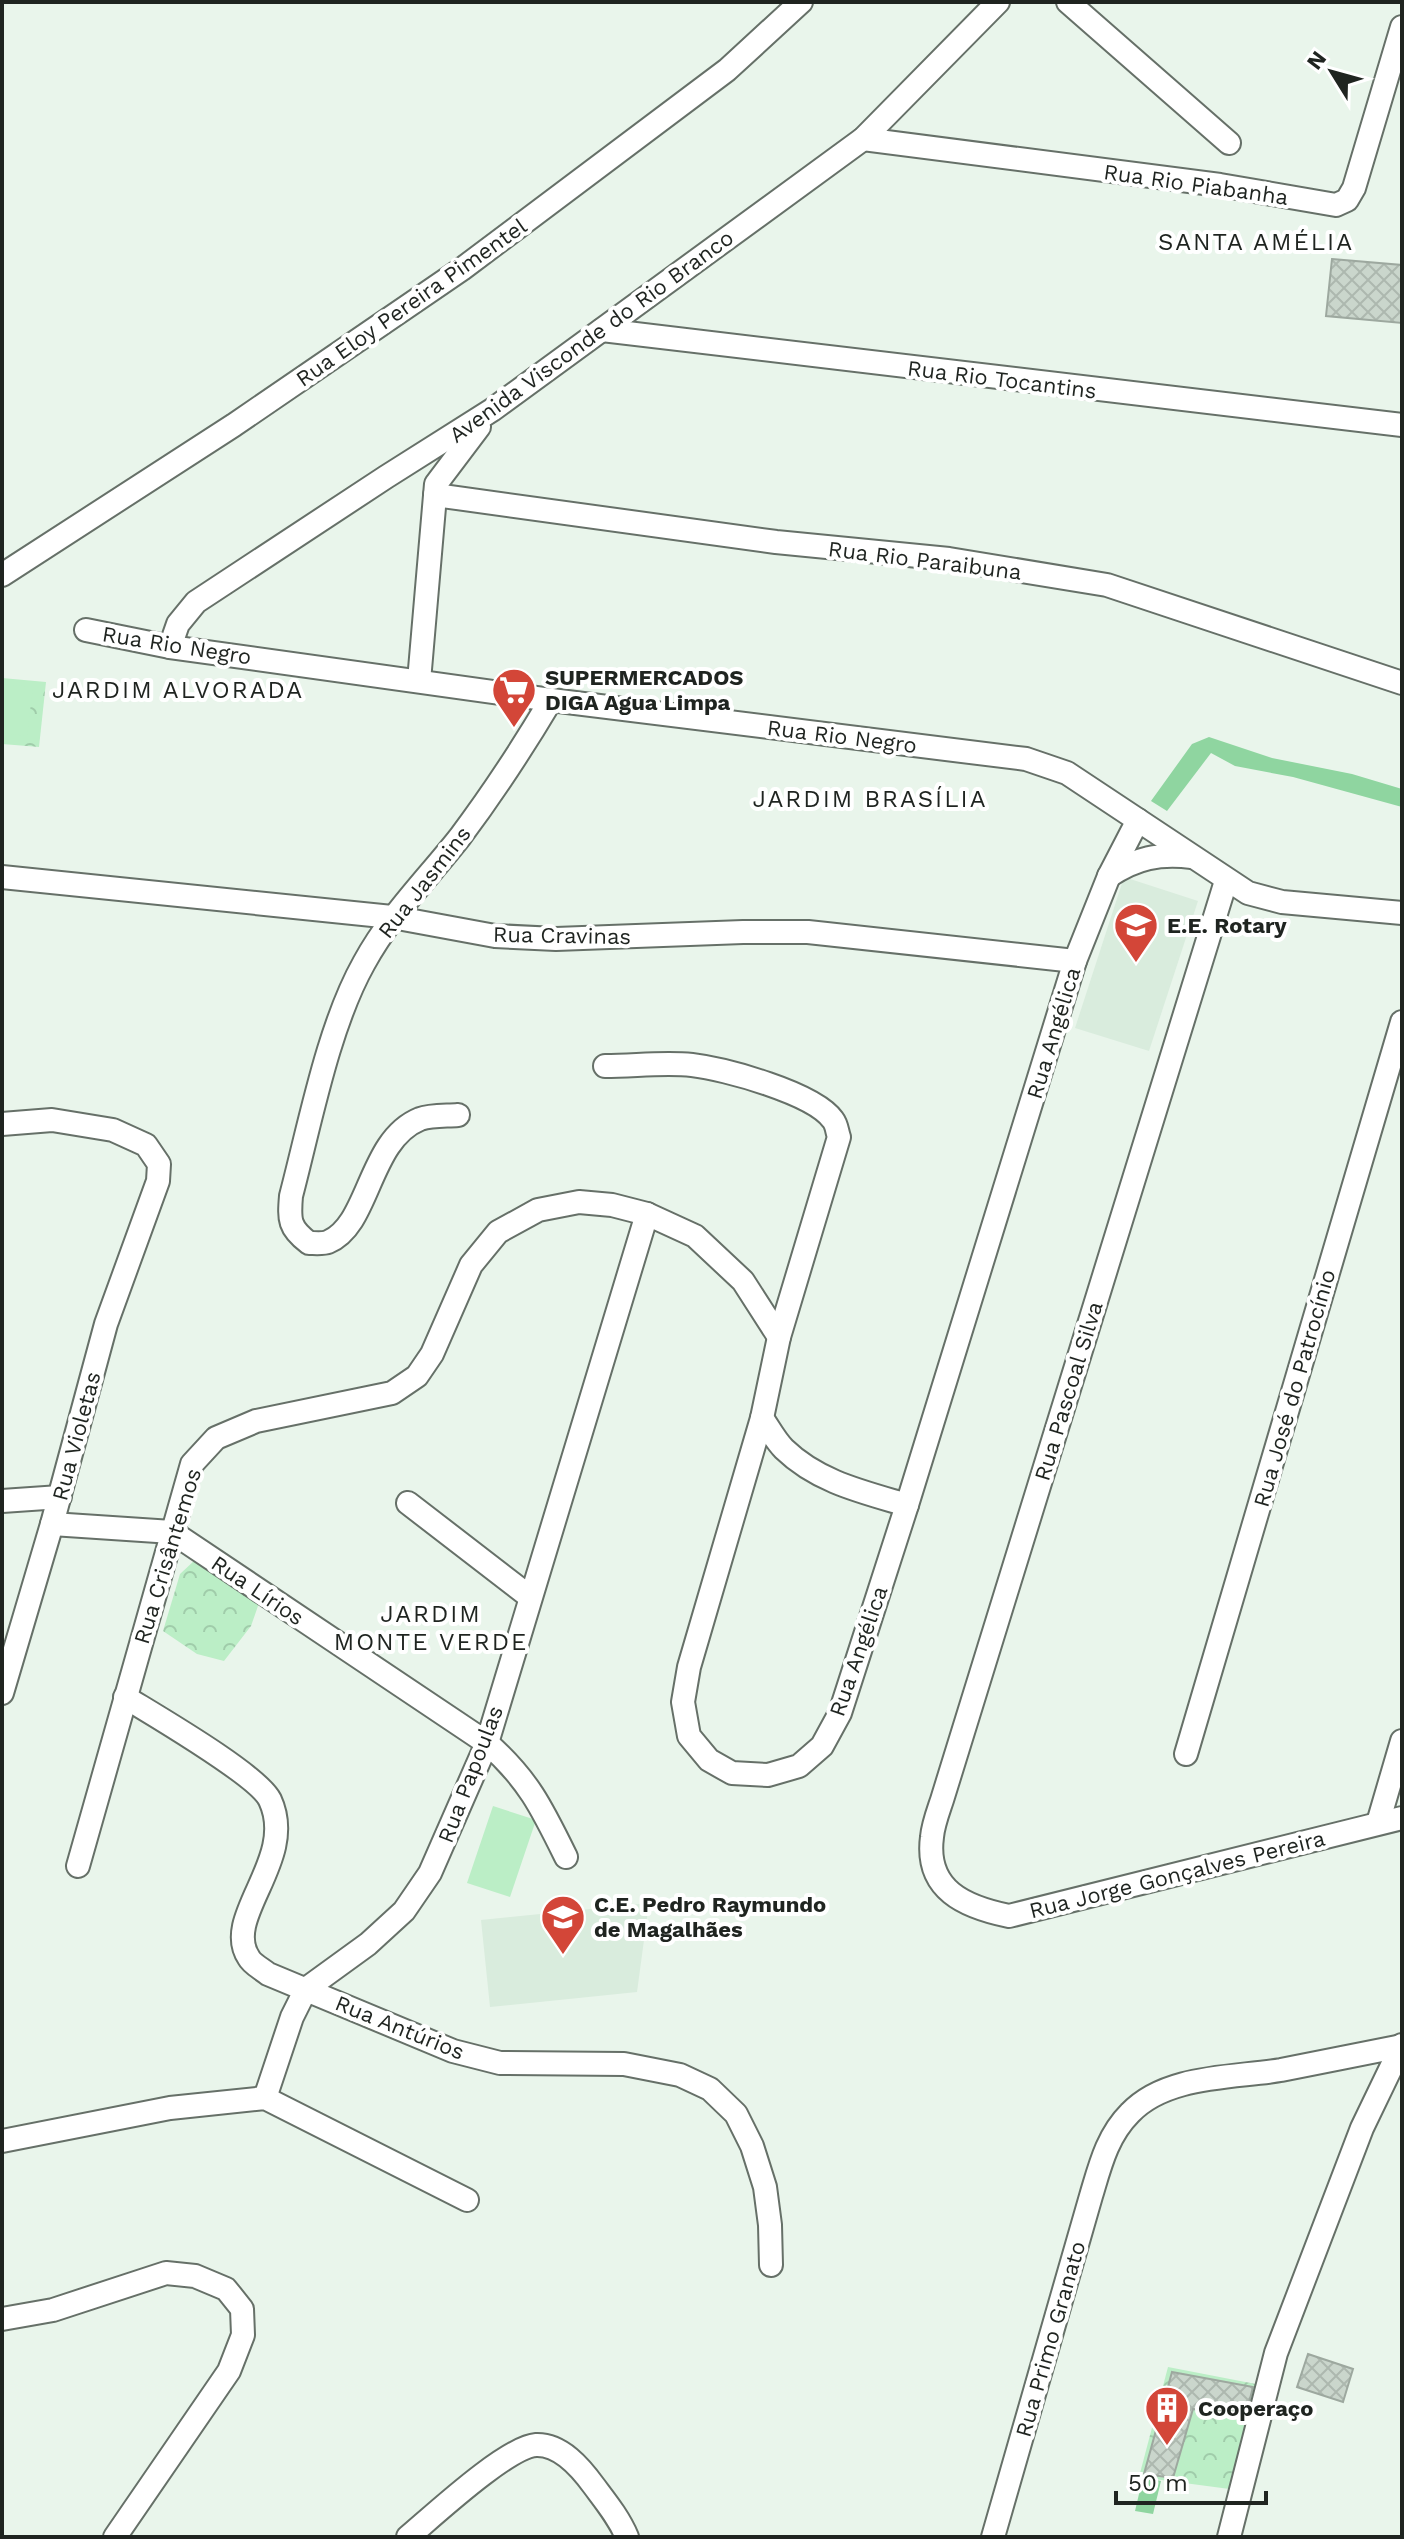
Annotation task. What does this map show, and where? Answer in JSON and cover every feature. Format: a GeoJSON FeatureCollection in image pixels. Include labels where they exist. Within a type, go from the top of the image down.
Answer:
{"type":"FeatureCollection","features":[{"type":"Feature","properties":{"kind":"street","name":"Rua Eloy Pereira Pimentel"},"geometry":{"type":"LineString","coordinates":[[2,575],[234,425],[462,269],[727,70],[801,2]]}},
{"type":"Feature","properties":{"kind":"street","name":"Avenida Visconde do Rio Branco"},"geometry":{"type":"LineString","coordinates":[[170,647],[178,624],[196,602],[492,410],[863,139],[998,2]]}},
{"type":"Feature","properties":{"kind":"street"},"geometry":{"type":"LineString","coordinates":[[1068,2],[1229,143]]}},
{"type":"Feature","properties":{"kind":"street","name":"Rua Rio Piabanha"},"geometry":{"type":"LineString","coordinates":[[863,139],[1220,185],[1336,205],[1347,200],[1354,188],[1402,27]]}},
{"type":"Feature","properties":{"kind":"street","name":"Rua Rio Tocantins"},"geometry":{"type":"LineString","coordinates":[[602,330],[1402,425]]}},
{"type":"Feature","properties":{"kind":"street"},"geometry":{"type":"LineString","coordinates":[[419,681],[436,490],[457,453],[492,410]]}},
{"type":"Feature","properties":{"kind":"street","name":"Rua Rio Paraibuna"},"geometry":{"type":"LineString","coordinates":[[386,477],[419,470],[436,490],[776,542],[949,559],[1107,585],[1402,683]]}},
{"type":"Feature","properties":{"kind":"street","name":"Rua Rio Negro"},"geometry":{"type":"LineString","coordinates":[[86,630],[170,647],[551,700],[1026,759],[1067,773],[1248,893],[1282,902],[1402,913]]}},
{"type":"Feature","properties":{"kind":"street","name":"Rua Jasmins"},"geometry":{"type":"LineString","coordinates":[[458,1115],[422,1118],[402,1130],[384,1151],[347,1226],[328,1242],[309,1243],[296,1233],[289,1217],[291,1196],[335,1033],[362,965],[392,917],[458,839],[510,768],[551,700]]}},
{"type":"Feature","properties":{"kind":"street","name":"Rua Angélica"},"geometry":{"type":"LineString","coordinates":[[605,1066],[689,1065],[727,1071],[819,1107],[835,1121],[839,1137],[779,1337],[762,1418],[689,1667],[683,1702],[689,1736],[709,1760],[732,1773],[768,1775],[799,1766],[822,1746],[840,1713],[1075,961],[1109,876],[1138,820]]}},
{"type":"Feature","properties":{"kind":"street"},"geometry":{"type":"LineString","coordinates":[[1109,876],[1127,864],[1147,857],[1193,857]]}},
{"type":"Feature","properties":{"kind":"street","name":"Rua Cravinas"},"geometry":{"type":"LineString","coordinates":[[2,877],[392,917],[495,936],[556,939],[808,932],[1075,961]]}},
{"type":"Feature","properties":{"kind":"street","name":"Rua Pascoal Silva"},"geometry":{"type":"LineString","coordinates":[[954,1897],[935,1873],[931,1838],[1226,881]]}},
{"type":"Feature","properties":{"kind":"street","name":"Rua José do Patrocínio"},"geometry":{"type":"LineString","coordinates":[[1186,1754],[1402,1022]]}},
{"type":"Feature","properties":{"kind":"street","name":"Rua Violetas"},"geometry":{"type":"LineString","coordinates":[[2,1124],[52,1120],[113,1130],[146,1145],[159,1164],[158,1181],[106,1324],[60,1497],[2,1693]]}},
{"type":"Feature","properties":{"kind":"street","name":"Rua Crisântemos"},"geometry":{"type":"LineString","coordinates":[[78,1866],[192,1464],[216,1438],[256,1421],[392,1393],[417,1376],[432,1354],[471,1265],[498,1232],[538,1210],[579,1202],[612,1205],[647,1214],[695,1236],[743,1281],[779,1337]]}},
{"type":"Feature","properties":{"kind":"street","name":"Rua Papoulas"},"geometry":{"type":"LineString","coordinates":[[265,2098],[292,2017],[306,1989],[368,1944],[404,1911],[430,1873],[487,1743],[647,1214]]}},
{"type":"Feature","properties":{"kind":"street"},"geometry":{"type":"LineString","coordinates":[[762,1418],[781,1447],[808,1469],[837,1484],[907,1505]]}},
{"type":"Feature","properties":{"kind":"street"},"geometry":{"type":"LineString","coordinates":[[2,1501],[60,1497]]}},
{"type":"Feature","properties":{"kind":"street"},"geometry":{"type":"LineString","coordinates":[[408,1503],[530,1597]]}},
{"type":"Feature","properties":{"kind":"street"},"geometry":{"type":"LineString","coordinates":[[52,1524],[172,1532]]}},
{"type":"Feature","properties":{"kind":"street","name":"Rua Lírios"},"geometry":{"type":"LineString","coordinates":[[172,1532],[487,1743],[514,1767],[566,1857]]}},
{"type":"Feature","properties":{"kind":"street","name":"Rua Antúrios"},"geometry":{"type":"LineString","coordinates":[[125,1697],[248,1776],[269,1797],[277,1823],[274,1853],[246,1914],[243,1942],[249,1959],[268,1974],[453,2051],[500,2063],[624,2064],[680,2075],[710,2089],[736,2114],[752,2146],[765,2187],[771,2265]]}},
{"type":"Feature","properties":{"kind":"street"},"geometry":{"type":"LineString","coordinates":[[1378,1823],[1402,1741]]}},
{"type":"Feature","properties":{"kind":"street","name":"Rua Jorge Gonçalves Pereira"},"geometry":{"type":"LineString","coordinates":[[954,1897],[979,1910],[1009,1916],[1402,1818]]}},
{"type":"Feature","properties":{"kind":"street"},"geometry":{"type":"LineString","coordinates":[[1229,2537],[1276,2353],[1362,2128],[1402,2045]]}},
{"type":"Feature","properties":{"kind":"street","name":"Rua Primo Granato"},"geometry":{"type":"LineString","coordinates":[[993,2537],[1108,2142],[1129,2113],[1149,2097],[1188,2083],[1279,2070],[1402,2045]]}},
{"type":"Feature","properties":{"kind":"street"},"geometry":{"type":"LineString","coordinates":[[2,2141],[170,2108],[265,2098],[467,2200]]}},
{"type":"Feature","properties":{"kind":"street"},"geometry":{"type":"LineString","coordinates":[[2,2319],[53,2310],[166,2273],[195,2276],[226,2289],[242,2309],[243,2335],[229,2371],[115,2537]]}},
{"type":"Feature","properties":{"kind":"street"},"geometry":{"type":"LineString","coordinates":[[408,2537],[512,2453],[537,2445],[561,2452],[580,2466],[622,2525],[627,2537]]}},
{"type":"Feature","properties":{"kind":"shaded area"},"geometry":{"type":"Polygon","coordinates":[[[1209,737],[1272,758],[1352,774],[1402,789],[1402,807],[1293,777],[1235,766],[1211,753],[1167,811],[1151,801],[1192,744],[1209,737]]]}},
{"type":"Feature","properties":{"kind":"shaded area","name":"E.E. Rotary"},"geometry":{"type":"Polygon","coordinates":[[[1124,877],[1198,901],[1149,1051],[1075,1028],[1124,877]]]}},
{"type":"Feature","properties":{"kind":"shaded area","name":"C.E. Pedro Raymundo de Magalhães"},"geometry":{"type":"Polygon","coordinates":[[[649,1903],[637,1992],[490,2007],[481,1920],[649,1903]]]}},
{"type":"Feature","properties":{"kind":"shaded area"},"geometry":{"type":"Polygon","coordinates":[[[1143,2477],[1161,2481],[1153,2514],[1135,2511],[1143,2477]]]}},
{"type":"Feature","properties":{"kind":"green space"},"geometry":{"type":"Polygon","coordinates":[[[2,678],[46,682],[39,747],[2,744],[2,678]]]}},
{"type":"Feature","properties":{"kind":"green space"},"geometry":{"type":"Polygon","coordinates":[[[2,684],[33,687],[27,736],[2,733],[2,684]]]}},
{"type":"Feature","properties":{"kind":"green space"},"geometry":{"type":"Polygon","coordinates":[[[195,1560],[259,1603],[251,1626],[224,1661],[197,1654],[163,1631],[180,1574],[195,1560]]]}},
{"type":"Feature","properties":{"kind":"green space"},"geometry":{"type":"Polygon","coordinates":[[[493,1806],[536,1820],[510,1897],[467,1883],[493,1806]]]}},
{"type":"Feature","properties":{"kind":"green space"},"geometry":{"type":"Polygon","coordinates":[[[1168,2367],[1266,2386],[1237,2490],[1139,2477],[1168,2367]]]}},
{"type":"Feature","properties":{"kind":"building"},"geometry":{"type":"Polygon","coordinates":[[[1332,259],[1402,265],[1402,323],[1326,316],[1332,259]]]}},
{"type":"Feature","properties":{"kind":"building"},"geometry":{"type":"Polygon","coordinates":[[[1308,2354],[1353,2369],[1343,2402],[1297,2387],[1308,2354]]]}},
{"type":"Feature","properties":{"kind":"building","name":"Cooperaço"},"geometry":{"type":"Polygon","coordinates":[[[1172,2372],[1253,2387],[1245,2419],[1193,2409],[1173,2478],[1144,2474],[1172,2372]]]}},
{"type":"Feature","properties":{"kind":"place","name":"SUPERMERCADOS DIGA Agua Limpa"},"geometry":{"type":"Point","coordinates":[514,729]}},
{"type":"Feature","properties":{"kind":"place","name":"E.E. Rotary"},"geometry":{"type":"Point","coordinates":[1136,964]}},
{"type":"Feature","properties":{"kind":"place","name":"C.E. Pedro Raymundo de Magalhães"},"geometry":{"type":"Point","coordinates":[563,1956]}},
{"type":"Feature","properties":{"kind":"place","name":"Cooperaço"},"geometry":{"type":"Point","coordinates":[1167,2447]}},
{"type":"Feature","properties":{"kind":"district","name":"SANTA AMÉLIA"},"geometry":{"type":"Point","coordinates":[1256,242]}},
{"type":"Feature","properties":{"kind":"district","name":"JARDIM ALVORADA"},"geometry":{"type":"Point","coordinates":[178,690]}},
{"type":"Feature","properties":{"kind":"district","name":"JARDIM BRASÍLIA"},"geometry":{"type":"Point","coordinates":[870,799]}},
{"type":"Feature","properties":{"kind":"district","name":"JARDIM MONTE VERDE"},"geometry":{"type":"Point","coordinates":[431,1628]}}]}
